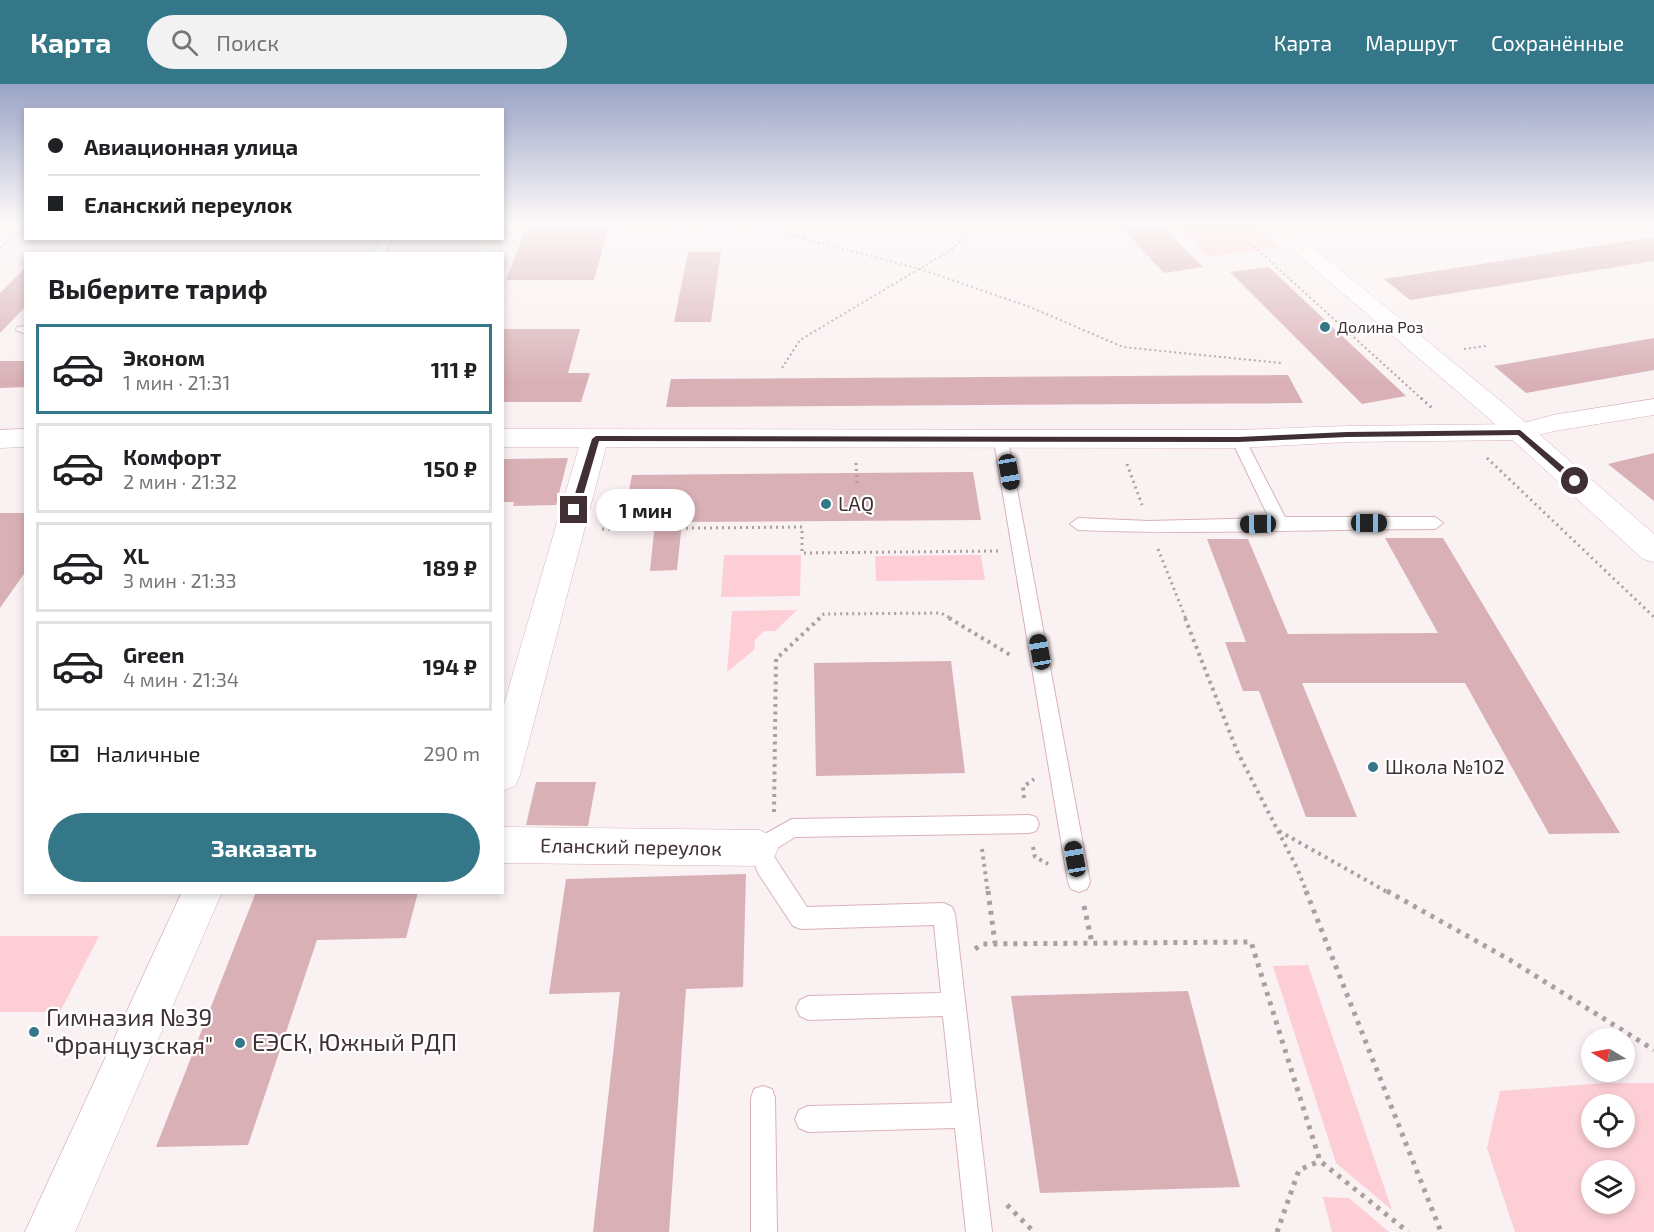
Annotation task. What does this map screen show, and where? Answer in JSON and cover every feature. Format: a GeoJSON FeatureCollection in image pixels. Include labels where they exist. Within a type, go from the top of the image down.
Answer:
{"type":"FeatureCollection","features":[{"type":"Feature","properties":{"kind":"street"},"geometry":{"type":"LineString","coordinates":[[1335,277],[1520,432],[1654,550]]}},
{"type":"Feature","properties":{"kind":"street"},"geometry":{"type":"LineString","coordinates":[[504,438],[1238,440],[1347,434],[1520,432],[1553,423],[1654,407]]}},
{"type":"Feature","properties":{"kind":"street"},"geometry":{"type":"LineString","coordinates":[[0,439],[24,438]]}},
{"type":"Feature","properties":{"kind":"street"},"geometry":{"type":"LineString","coordinates":[[504,768],[596,439]]}},
{"type":"Feature","properties":{"kind":"street","name":"Еланский переулок"},"geometry":{"type":"LineString","coordinates":[[504,845],[766,845]]}},
{"type":"Feature","properties":{"kind":"street"},"geometry":{"type":"LineString","coordinates":[[50,1232],[201,894]]}},
{"type":"Feature","properties":{"kind":"lane"},"geometry":{"type":"LineString","coordinates":[[1238,440],[1280,523]]}},
{"type":"Feature","properties":{"kind":"lane"},"geometry":{"type":"LineString","coordinates":[[1001,441],[1005,449],[1079,882]]}},
{"type":"Feature","properties":{"kind":"lane"},"geometry":{"type":"LineString","coordinates":[[1078,524],[1149,526],[1436,523]]}},
{"type":"Feature","properties":{"kind":"lane"},"geometry":{"type":"LineString","coordinates":[[979,1232],[944,914],[801,918],[766,866],[766,845],[792,828],[1029,824]]}},
{"type":"Feature","properties":{"kind":"lane"},"geometry":{"type":"LineString","coordinates":[[808,1008],[954,1004]]}},
{"type":"Feature","properties":{"kind":"lane"},"geometry":{"type":"LineString","coordinates":[[763,1098],[764,1232]]}},
{"type":"Feature","properties":{"kind":"lane"},"geometry":{"type":"LineString","coordinates":[[808,1119],[965,1115]]}},
{"type":"Feature","properties":{"kind":"path"},"geometry":{"type":"LineString","coordinates":[[782,368],[800,340],[907,277]]}},
{"type":"Feature","properties":{"kind":"path"},"geometry":{"type":"LineString","coordinates":[[942,277],[1030,307],[1123,347],[1281,363]]}},
{"type":"Feature","properties":{"kind":"path"},"geometry":{"type":"LineString","coordinates":[[1287,277],[1440,415]]}},
{"type":"Feature","properties":{"kind":"path"},"geometry":{"type":"LineString","coordinates":[[1454,350],[1486,346]]}},
{"type":"Feature","properties":{"kind":"path"},"geometry":{"type":"LineString","coordinates":[[1485,455],[1654,617]]}},
{"type":"Feature","properties":{"kind":"path"},"geometry":{"type":"LineString","coordinates":[[1124,458],[1237,751],[1297,868],[1441,1232]]}},
{"type":"Feature","properties":{"kind":"path"},"geometry":{"type":"LineString","coordinates":[[856,460],[857,484]]}},
{"type":"Feature","properties":{"kind":"path"},"geometry":{"type":"LineString","coordinates":[[569,529],[802,527],[802,553],[1004,551]]}},
{"type":"Feature","properties":{"kind":"path"},"geometry":{"type":"LineString","coordinates":[[766,845],[776,659],[824,614],[941,613],[1015,657]]}},
{"type":"Feature","properties":{"kind":"path"},"geometry":{"type":"LineString","coordinates":[[979,825],[995,943]]}},
{"type":"Feature","properties":{"kind":"path"},"geometry":{"type":"LineString","coordinates":[[1278,830],[1510,960],[1654,1050]]}},
{"type":"Feature","properties":{"kind":"path"},"geometry":{"type":"LineString","coordinates":[[1079,882],[1092,942]]}},
{"type":"Feature","properties":{"kind":"path"},"geometry":{"type":"LineString","coordinates":[[982,944],[1251,942],[1320,1161],[1408,1232]]}},
{"type":"Feature","properties":{"kind":"path"},"geometry":{"type":"LineString","coordinates":[[1277,1232],[1299,1170],[1320,1161]]}},
{"type":"Feature","properties":{"kind":"shaded area"},"geometry":{"type":"Polygon","coordinates":[[[724,555],[801,555],[800,596],[721,597],[724,555]]]}},
{"type":"Feature","properties":{"kind":"shaded area"},"geometry":{"type":"Polygon","coordinates":[[[981,555],[985,580],[876,581],[875,556],[981,555]]]}},
{"type":"Feature","properties":{"kind":"shaded area"},"geometry":{"type":"Polygon","coordinates":[[[797,610],[775,631],[764,631],[755,640],[754,650],[727,672],[732,611],[797,610]]]}},
{"type":"Feature","properties":{"kind":"shaded area"},"geometry":{"type":"Polygon","coordinates":[[[0,936],[99,936],[60,1012],[0,1012],[0,936]]]}},
{"type":"Feature","properties":{"kind":"shaded area"},"geometry":{"type":"Polygon","coordinates":[[[1308,965],[1392,1210],[1336,1163],[1273,966],[1308,965]]]}},
{"type":"Feature","properties":{"kind":"shaded area"},"geometry":{"type":"Polygon","coordinates":[[[1605,1083],[1654,1083],[1654,1232],[1515,1232],[1487,1148],[1500,1091],[1605,1083]]]}},
{"type":"Feature","properties":{"kind":"shaded area"},"geometry":{"type":"Polygon","coordinates":[[[1323,1197],[1349,1198],[1389,1232],[1332,1232],[1323,1197]]]}},
{"type":"Feature","properties":{"kind":"building"},"geometry":{"type":"Polygon","coordinates":[[[16,277],[24,277],[24,308],[0,333],[0,293],[16,277]]]}},
{"type":"Feature","properties":{"kind":"building"},"geometry":{"type":"Polygon","coordinates":[[[507,277],[595,277],[594,280],[506,280],[507,277]]]}},
{"type":"Feature","properties":{"kind":"building"},"geometry":{"type":"Polygon","coordinates":[[[683,277],[717,277],[711,322],[674,322],[683,277]]]}},
{"type":"Feature","properties":{"kind":"building"},"geometry":{"type":"Polygon","coordinates":[[[1235,277],[1279,277],[1406,396],[1362,404],[1235,277]]]}},
{"type":"Feature","properties":{"kind":"building"},"geometry":{"type":"Polygon","coordinates":[[[1400,277],[1557,277],[1410,300],[1384,279],[1400,277]]]}},
{"type":"Feature","properties":{"kind":"building"},"geometry":{"type":"Polygon","coordinates":[[[504,329],[580,329],[568,373],[590,373],[581,402],[504,402],[504,329]]]}},
{"type":"Feature","properties":{"kind":"building"},"geometry":{"type":"Polygon","coordinates":[[[1654,338],[1654,370],[1526,393],[1494,366],[1654,338]]]}},
{"type":"Feature","properties":{"kind":"building"},"geometry":{"type":"Polygon","coordinates":[[[0,361],[24,361],[24,387],[0,388],[0,361]]]}},
{"type":"Feature","properties":{"kind":"building"},"geometry":{"type":"Polygon","coordinates":[[[1288,375],[1303,403],[666,407],[671,379],[1288,375]]]}},
{"type":"Feature","properties":{"kind":"building"},"geometry":{"type":"Polygon","coordinates":[[[1654,453],[1654,501],[1608,464],[1654,453]]]}},
{"type":"Feature","properties":{"kind":"building"},"geometry":{"type":"Polygon","coordinates":[[[568,458],[556,505],[513,506],[514,502],[504,502],[504,459],[568,458]]]}},
{"type":"Feature","properties":{"kind":"building"},"geometry":{"type":"Polygon","coordinates":[[[973,472],[981,520],[682,522],[677,570],[650,571],[655,522],[623,522],[632,475],[973,472]]]}},
{"type":"Feature","properties":{"kind":"building"},"geometry":{"type":"Polygon","coordinates":[[[0,513],[24,513],[24,574],[0,608],[0,513]]]}},
{"type":"Feature","properties":{"kind":"building"},"geometry":{"type":"Polygon","coordinates":[[[1385,538],[1443,538],[1620,833],[1549,834],[1465,683],[1302,683],[1357,817],[1306,817],[1259,691],[1243,691],[1225,642],[1246,642],[1207,539],[1248,539],[1288,634],[1438,633],[1385,538]]]}},
{"type":"Feature","properties":{"kind":"building"},"geometry":{"type":"Polygon","coordinates":[[[951,661],[965,773],[816,776],[814,663],[951,661]]]}},
{"type":"Feature","properties":{"kind":"building"},"geometry":{"type":"Polygon","coordinates":[[[536,782],[596,782],[588,826],[526,825],[536,782]]]}},
{"type":"Feature","properties":{"kind":"building"},"geometry":{"type":"Polygon","coordinates":[[[746,874],[743,987],[686,989],[669,1232],[593,1232],[620,992],[549,994],[566,879],[746,874]]]}},
{"type":"Feature","properties":{"kind":"building","name":"ЕЭСК, Южный РДП"},"geometry":{"type":"Polygon","coordinates":[[[255,894],[417,894],[406,938],[317,940],[248,1145],[156,1147],[255,894]]]}},
{"type":"Feature","properties":{"kind":"building"},"geometry":{"type":"Polygon","coordinates":[[[1188,991],[1240,1187],[1040,1193],[1011,996],[1188,991]]]}},
{"type":"Feature","properties":{"kind":"place","name":"Долина Роз"},"geometry":{"type":"Point","coordinates":[1325,327]}},
{"type":"Feature","properties":{"kind":"place","name":"LAQ"},"geometry":{"type":"Point","coordinates":[826,504]}},
{"type":"Feature","properties":{"kind":"place","name":"Школа №102"},"geometry":{"type":"Point","coordinates":[1373,767]}},
{"type":"Feature","properties":{"kind":"place","name":"Гимназия №39 \"Французская\""},"geometry":{"type":"Point","coordinates":[34,1032]}},
{"type":"Feature","properties":{"kind":"place","name":"ЕЭСК, Южный РДП"},"geometry":{"type":"Point","coordinates":[240,1043]}},
{"type":"Feature","properties":{"kind":"route"},"geometry":{"type":"LineString","coordinates":[[574,510],[590,452],[596,439],[1238,440],[1347,434],[1520,432],[1575,481]]}}]}
